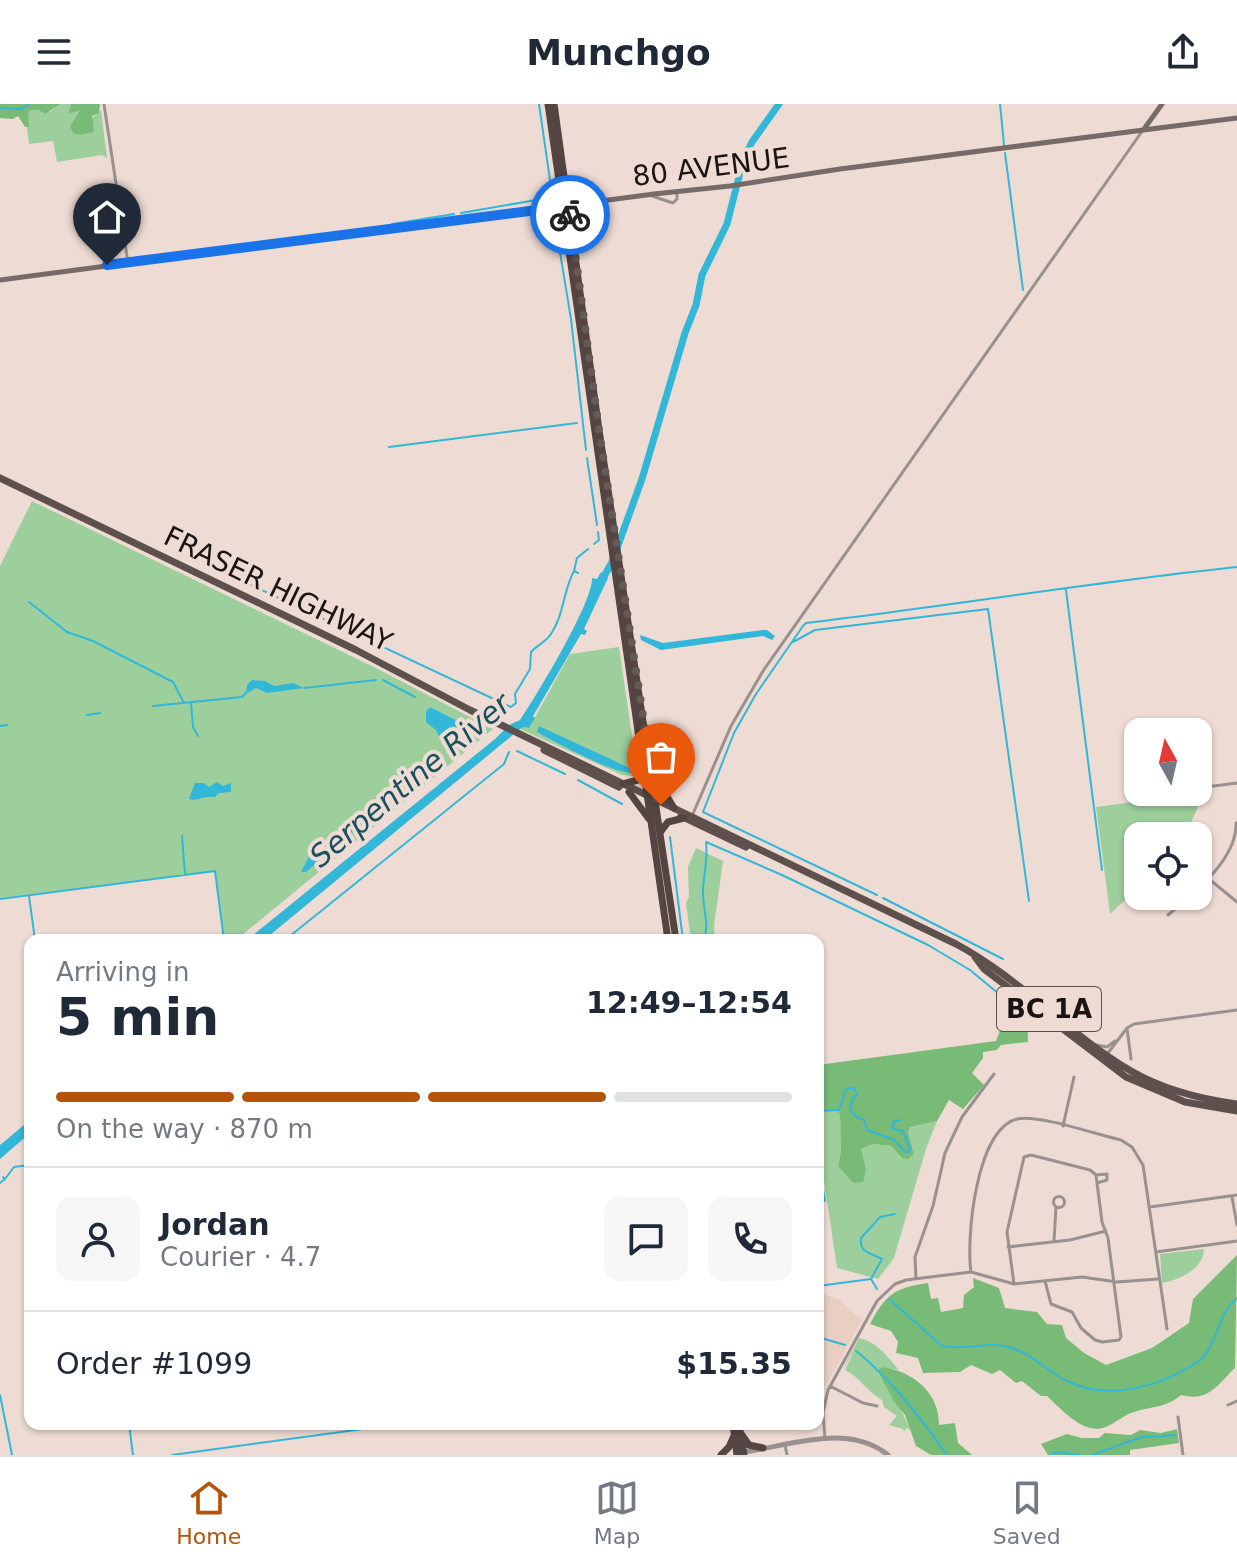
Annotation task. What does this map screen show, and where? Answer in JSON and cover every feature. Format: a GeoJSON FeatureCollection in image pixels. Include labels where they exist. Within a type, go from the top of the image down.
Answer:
{"type":"FeatureCollection","features":[{"type":"Feature","properties":{"kind":"highway"},"geometry":{"type":"LineString","coordinates":[[548,104],[559,183],[571,225],[643,770],[661,831],[675,934]]}},
{"type":"Feature","properties":{"kind":"highway"},"geometry":{"type":"LineString","coordinates":[[554,104],[565,207],[612,532],[620,562],[652,773],[651,823],[667,934]]}},
{"type":"Feature","properties":{"kind":"highway"},"geometry":{"type":"LineString","coordinates":[[541,210],[556,199],[559,183]]}},
{"type":"Feature","properties":{"kind":"highway"},"geometry":{"type":"LineString","coordinates":[[571,225],[577,213],[588,203]]}},
{"type":"Feature","properties":{"kind":"highway"},"geometry":{"type":"LineString","coordinates":[[623,784],[638,780],[643,770]]}},
{"type":"Feature","properties":{"kind":"highway"},"geometry":{"type":"LineString","coordinates":[[652,773],[674,808]]}},
{"type":"Feature","properties":{"kind":"highway"},"geometry":{"type":"LineString","coordinates":[[629,792],[651,823]]}},
{"type":"Feature","properties":{"kind":"highway"},"geometry":{"type":"LineString","coordinates":[[661,831],[668,822],[688,817]]}},
{"type":"Feature","properties":{"kind":"highway"},"geometry":{"type":"LineString","coordinates":[[738,1430],[749,1445],[763,1448]]}},
{"type":"Feature","properties":{"kind":"highway"},"geometry":{"type":"LineString","coordinates":[[738,1430],[740,1453]]}},
{"type":"Feature","properties":{"kind":"highway"},"geometry":{"type":"LineString","coordinates":[[721,1455],[738,1430]]}},
{"type":"Feature","properties":{"kind":"highway"},"geometry":{"type":"LineString","coordinates":[[752,1455],[763,1448]]}},
{"type":"Feature","properties":{"kind":"main road"},"geometry":{"type":"LineString","coordinates":[[1143,130],[1162,104]]}},
{"type":"Feature","properties":{"kind":"main road","name":"80 AVENUE"},"geometry":{"type":"LineString","coordinates":[[0,280],[1237,118]]}},
{"type":"Feature","properties":{"kind":"main road","name":"FRASER HIGHWAY"},"geometry":{"type":"LineString","coordinates":[[0,479],[344,645],[653,800],[968,950],[1094,1044],[1104,1057],[1131,1071],[1173,1090],[1237,1104]]}},
{"type":"Feature","properties":{"kind":"main road","name":"FRASER HIGHWAY"},"geometry":{"type":"LineString","coordinates":[[519,734],[553,756],[629,792],[674,808],[688,817]]}},
{"type":"Feature","properties":{"kind":"main road"},"geometry":{"type":"LineString","coordinates":[[653,800],[742,843]]}},
{"type":"Feature","properties":{"kind":"main road","name":"FRASER HIGHWAY"},"geometry":{"type":"LineString","coordinates":[[968,950],[984,969],[1143,1086],[1203,1106],[1237,1111]]}},
{"type":"Feature","properties":{"kind":"street"},"geometry":{"type":"LineString","coordinates":[[104,104],[128,263]]}},
{"type":"Feature","properties":{"kind":"street"},"geometry":{"type":"LineString","coordinates":[[688,817],[731,726],[763,671],[1143,130]]}},
{"type":"Feature","properties":{"kind":"street"},"geometry":{"type":"LineString","coordinates":[[648,195],[673,203],[677,199],[677,191]]}},
{"type":"Feature","properties":{"kind":"street"},"geometry":{"type":"LineString","coordinates":[[1212,786],[1237,783]]}},
{"type":"Feature","properties":{"kind":"street"},"geometry":{"type":"LineString","coordinates":[[1212,875],[1230,850],[1237,831],[1236,823]]}},
{"type":"Feature","properties":{"kind":"street"},"geometry":{"type":"LineString","coordinates":[[1212,881],[1237,902]]}},
{"type":"Feature","properties":{"kind":"street"},"geometry":{"type":"LineString","coordinates":[[1168,915],[1174,910]]}},
{"type":"Feature","properties":{"kind":"street"},"geometry":{"type":"LineString","coordinates":[[1104,1057],[1127,1028],[1137,1023],[1237,1010]]}},
{"type":"Feature","properties":{"kind":"street"},"geometry":{"type":"LineString","coordinates":[[1127,1028],[1131,1059]]}},
{"type":"Feature","properties":{"kind":"street"},"geometry":{"type":"LineString","coordinates":[[1094,1044],[1107,1047],[1118,1038]]}},
{"type":"Feature","properties":{"kind":"street"},"geometry":{"type":"LineString","coordinates":[[916,1279],[915,1257],[933,1206],[947,1149],[968,1109],[994,1074]]}},
{"type":"Feature","properties":{"kind":"street"},"geometry":{"type":"LineString","coordinates":[[1063,1126],[1074,1077]]}},
{"type":"Feature","properties":{"kind":"street"},"geometry":{"type":"LineString","coordinates":[[971,1272],[969,1229],[983,1166],[1002,1127],[1024,1118],[1127,1143],[1140,1156],[1144,1172],[1167,1329]]}},
{"type":"Feature","properties":{"kind":"street"},"geometry":{"type":"LineString","coordinates":[[1014,1284],[1007,1232],[1025,1155],[1090,1170],[1096,1175],[1114,1281],[1119,1340],[1102,1342],[1089,1336],[1081,1328],[1076,1315],[1050,1302],[1045,1281]]}},
{"type":"Feature","properties":{"kind":"street"},"geometry":{"type":"LineString","coordinates":[[1096,1175],[1105,1172],[1108,1176],[1106,1181],[1097,1183]]}},
{"type":"Feature","properties":{"kind":"street"},"geometry":{"type":"LineString","coordinates":[[1150,1207],[1234,1195],[1237,1225]]}},
{"type":"Feature","properties":{"kind":"street"},"geometry":{"type":"LineString","coordinates":[[1054,1241],[1056,1207]]}},
{"type":"Feature","properties":{"kind":"street"},"geometry":{"type":"LineString","coordinates":[[1008,1247],[1106,1231]]}},
{"type":"Feature","properties":{"kind":"street"},"geometry":{"type":"LineString","coordinates":[[1156,1252],[1237,1241]]}},
{"type":"Feature","properties":{"kind":"street"},"geometry":{"type":"LineString","coordinates":[[825,1439],[824,1407],[830,1386],[879,1297],[891,1286],[906,1280],[971,1272],[1014,1284],[1082,1277],[1114,1281],[1160,1279]]}},
{"type":"Feature","properties":{"kind":"street"},"geometry":{"type":"LineString","coordinates":[[830,1386],[861,1402],[877,1406]]}},
{"type":"Feature","properties":{"kind":"street"},"geometry":{"type":"LineString","coordinates":[[1228,1405],[1237,1401]]}},
{"type":"Feature","properties":{"kind":"street"},"geometry":{"type":"LineString","coordinates":[[1178,1417],[1183,1455]]}},
{"type":"Feature","properties":{"kind":"street"},"geometry":{"type":"LineString","coordinates":[[721,1455],[825,1439],[859,1439],[888,1455]]}},
{"type":"Feature","properties":{"kind":"street"},"geometry":{"type":"LineString","coordinates":[[785,1445],[787,1455]]}},
{"type":"Feature","properties":{"kind":"shaded area"},"geometry":{"type":"Polygon","coordinates":[[[824,1294],[840,1300],[863,1318],[826,1386],[824,1294]]]}},
{"type":"Feature","properties":{"kind":"green space"},"geometry":{"type":"Polygon","coordinates":[[[0,104],[61,104],[45,114],[31,110],[28,113],[29,127],[25,127],[18,116],[13,119],[0,118],[0,104]]]}},
{"type":"Feature","properties":{"kind":"green space"},"geometry":{"type":"Polygon","coordinates":[[[24,104],[50,112],[61,104],[71,104],[75,111],[79,110],[70,126],[81,135],[94,131],[91,119],[101,110],[107,158],[102,155],[57,162],[53,141],[29,144],[24,104]]]}},
{"type":"Feature","properties":{"kind":"green space"},"geometry":{"type":"Polygon","coordinates":[[[71,104],[100,104],[99,113],[92,116],[94,132],[73,133],[70,126],[79,111],[69,113],[71,104]]]}},
{"type":"Feature","properties":{"kind":"green space"},"geometry":{"type":"Polygon","coordinates":[[[32,501],[376,668],[493,729],[243,934],[223,934],[215,871],[0,898],[0,566],[32,501]]]}},
{"type":"Feature","properties":{"kind":"green space"},"geometry":{"type":"Polygon","coordinates":[[[619,647],[637,770],[632,776],[622,775],[520,729],[524,726],[529,728],[570,654],[619,647]]]}},
{"type":"Feature","properties":{"kind":"green space"},"geometry":{"type":"Polygon","coordinates":[[[1124,803],[1124,806],[1198,806],[1191,822],[1124,822],[1124,901],[1110,914],[1096,807],[1124,803]]]}},
{"type":"Feature","properties":{"kind":"green space"},"geometry":{"type":"Polygon","coordinates":[[[696,848],[723,861],[715,934],[690,934],[686,903],[689,897],[688,867],[696,848]]]}},
{"type":"Feature","properties":{"kind":"green space"},"geometry":{"type":"Polygon","coordinates":[[[1012,999],[1027,1012],[1028,1042],[1001,1045],[997,1050],[983,1052],[983,1058],[972,1073],[984,1085],[963,1109],[949,1100],[937,1121],[910,1127],[908,1132],[914,1154],[908,1159],[902,1158],[891,1146],[873,1144],[861,1149],[866,1170],[863,1182],[853,1183],[838,1166],[841,1151],[840,1114],[836,1110],[824,1111],[824,1064],[996,1041],[1012,999]]]}},
{"type":"Feature","properties":{"kind":"green space"},"geometry":{"type":"Polygon","coordinates":[[[836,1110],[840,1114],[841,1151],[838,1165],[853,1183],[860,1149],[873,1144],[891,1146],[902,1158],[914,1154],[908,1132],[910,1127],[937,1121],[894,1258],[878,1279],[837,1268],[824,1180],[824,1111],[836,1110]]]}},
{"type":"Feature","properties":{"kind":"green space"},"geometry":{"type":"Polygon","coordinates":[[[1204,1249],[1195,1268],[1162,1283],[1160,1254],[1204,1249]]]}},
{"type":"Feature","properties":{"kind":"green space"},"geometry":{"type":"Polygon","coordinates":[[[1237,1255],[1235,1368],[1205,1394],[1191,1397],[1181,1395],[1159,1406],[1130,1413],[1098,1429],[1081,1425],[1047,1396],[1041,1396],[1022,1381],[1016,1383],[1000,1370],[992,1374],[971,1365],[960,1372],[923,1373],[918,1358],[896,1353],[898,1342],[891,1331],[870,1324],[886,1299],[899,1290],[916,1285],[928,1283],[931,1299],[938,1298],[941,1312],[963,1308],[964,1295],[974,1287],[973,1278],[999,1288],[1005,1308],[1037,1312],[1047,1324],[1062,1325],[1066,1338],[1106,1365],[1152,1348],[1189,1323],[1193,1299],[1237,1255]]]}},
{"type":"Feature","properties":{"kind":"green space"},"geometry":{"type":"Polygon","coordinates":[[[859,1338],[876,1346],[899,1370],[884,1367],[879,1374],[910,1430],[906,1428],[904,1432],[889,1425],[897,1416],[845,1370],[855,1350],[843,1369],[859,1338]]]}},
{"type":"Feature","properties":{"kind":"green space"},"geometry":{"type":"Polygon","coordinates":[[[884,1367],[906,1374],[923,1386],[935,1403],[939,1425],[955,1423],[958,1443],[972,1455],[931,1455],[916,1446],[905,1415],[879,1374],[879,1369],[884,1367]]]}},
{"type":"Feature","properties":{"kind":"green space"},"geometry":{"type":"Polygon","coordinates":[[[1177,1429],[1179,1443],[1130,1450],[1130,1455],[1048,1455],[1041,1444],[1067,1434],[1099,1438],[1105,1433],[1131,1435],[1140,1430],[1161,1433],[1177,1429]]]}},
{"type":"Feature","properties":{"kind":"water"},"geometry":{"type":"Polygon","coordinates":[[[601,572],[608,578],[584,629],[587,631],[585,635],[581,634],[529,728],[520,729],[271,934],[254,934],[509,725],[520,720],[574,627],[584,607],[592,578],[597,579],[601,572]]]}},
{"type":"Feature","properties":{"kind":"water"},"geometry":{"type":"Polygon","coordinates":[[[767,630],[775,636],[772,640],[763,636],[661,650],[641,640],[640,635],[663,643],[767,630]]]}},
{"type":"Feature","properties":{"kind":"water"},"geometry":{"type":"Polygon","coordinates":[[[252,680],[265,681],[274,686],[293,683],[304,688],[267,693],[256,688],[246,694],[247,685],[252,680]]]}},
{"type":"Feature","properties":{"kind":"water"},"geometry":{"type":"Polygon","coordinates":[[[430,707],[471,729],[450,740],[440,739],[436,730],[426,722],[426,712],[430,707]]]}},
{"type":"Feature","properties":{"kind":"water"},"geometry":{"type":"Polygon","coordinates":[[[539,726],[634,770],[634,773],[600,764],[571,750],[537,732],[539,726]]]}},
{"type":"Feature","properties":{"kind":"water"},"geometry":{"type":"Polygon","coordinates":[[[217,782],[223,786],[231,783],[231,792],[189,799],[195,783],[204,783],[209,787],[217,782]]]}},
{"type":"Feature","properties":{"kind":"water"},"geometry":{"type":"Polygon","coordinates":[[[364,823],[306,872],[301,872],[312,851],[364,823]]]}},
{"type":"Feature","properties":{"kind":"water"},"geometry":{"type":"Polygon","coordinates":[[[24,1125],[24,1138],[0,1159],[0,1145],[24,1125]]]}},
{"type":"Feature","properties":{"kind":"waterway"},"geometry":{"type":"LineString","coordinates":[[0,108],[21,109],[29,104]]}},
{"type":"Feature","properties":{"kind":"waterway"},"geometry":{"type":"LineString","coordinates":[[461,213],[542,199],[551,187],[539,104]]}},
{"type":"Feature","properties":{"kind":"waterway","name":"Serpentine River"},"geometry":{"type":"LineString","coordinates":[[601,582],[612,562],[642,479],[696,305],[702,275],[727,224],[743,161],[752,142],[779,104]]}},
{"type":"Feature","properties":{"kind":"waterway"},"geometry":{"type":"LineString","coordinates":[[1000,104],[1004,145]]}},
{"type":"Feature","properties":{"kind":"waterway"},"geometry":{"type":"LineString","coordinates":[[1005,153],[1023,290]]}},
{"type":"Feature","properties":{"kind":"waterway"},"geometry":{"type":"LineString","coordinates":[[392,224],[454,214]]}},
{"type":"Feature","properties":{"kind":"waterway"},"geometry":{"type":"LineString","coordinates":[[555,222],[571,319],[586,450]]}},
{"type":"Feature","properties":{"kind":"waterway"},"geometry":{"type":"LineString","coordinates":[[389,447],[577,423]]}},
{"type":"Feature","properties":{"kind":"waterway"},"geometry":{"type":"LineString","coordinates":[[587,458],[597,525]]}},
{"type":"Feature","properties":{"kind":"waterway"},"geometry":{"type":"LineString","coordinates":[[594,544],[599,540],[598,532]]}},
{"type":"Feature","properties":{"kind":"waterway"},"geometry":{"type":"LineString","coordinates":[[574,571],[577,558],[588,549]]}},
{"type":"Feature","properties":{"kind":"waterway"},"geometry":{"type":"LineString","coordinates":[[877,895],[703,812],[734,733],[756,694],[806,623],[1237,567]]}},
{"type":"Feature","properties":{"kind":"waterway"},"geometry":{"type":"LineString","coordinates":[[249,584],[511,707],[516,703],[515,694],[530,669],[531,652],[551,634],[559,619],[570,579],[574,571],[578,573]]}},
{"type":"Feature","properties":{"kind":"waterway"},"geometry":{"type":"LineString","coordinates":[[1066,590],[1102,870]]}},
{"type":"Feature","properties":{"kind":"waterway"},"geometry":{"type":"LineString","coordinates":[[29,602],[67,632],[93,641],[173,682],[184,703]]}},
{"type":"Feature","properties":{"kind":"waterway"},"geometry":{"type":"LineString","coordinates":[[793,642],[815,630],[988,609],[1029,901]]}},
{"type":"Feature","properties":{"kind":"waterway"},"geometry":{"type":"LineString","coordinates":[[304,688],[376,680]]}},
{"type":"Feature","properties":{"kind":"waterway"},"geometry":{"type":"LineString","coordinates":[[383,680],[415,697]]}},
{"type":"Feature","properties":{"kind":"waterway"},"geometry":{"type":"LineString","coordinates":[[153,706],[242,697],[246,693]]}},
{"type":"Feature","properties":{"kind":"waterway"},"geometry":{"type":"LineString","coordinates":[[191,703],[193,727],[198,736]]}},
{"type":"Feature","properties":{"kind":"waterway"},"geometry":{"type":"LineString","coordinates":[[87,715],[100,713]]}},
{"type":"Feature","properties":{"kind":"waterway"},"geometry":{"type":"LineString","coordinates":[[0,726],[7,725]]}},
{"type":"Feature","properties":{"kind":"waterway"},"geometry":{"type":"LineString","coordinates":[[517,751],[565,774]]}},
{"type":"Feature","properties":{"kind":"waterway"},"geometry":{"type":"LineString","coordinates":[[292,934],[504,764],[509,752]]}},
{"type":"Feature","properties":{"kind":"waterway"},"geometry":{"type":"LineString","coordinates":[[578,780],[622,804]]}},
{"type":"Feature","properties":{"kind":"waterway"},"geometry":{"type":"LineString","coordinates":[[182,836],[185,875]]}},
{"type":"Feature","properties":{"kind":"waterway"},"geometry":{"type":"LineString","coordinates":[[670,837],[682,934]]}},
{"type":"Feature","properties":{"kind":"waterway"},"geometry":{"type":"LineString","coordinates":[[705,934],[703,889],[706,842],[928,945],[970,970],[1005,999]]}},
{"type":"Feature","properties":{"kind":"waterway"},"geometry":{"type":"LineString","coordinates":[[0,899],[215,871],[223,934]]}},
{"type":"Feature","properties":{"kind":"waterway"},"geometry":{"type":"LineString","coordinates":[[29,896],[34,934]]}},
{"type":"Feature","properties":{"kind":"waterway"},"geometry":{"type":"LineString","coordinates":[[883,898],[1003,959]]}},
{"type":"Feature","properties":{"kind":"waterway"},"geometry":{"type":"LineString","coordinates":[[824,1111],[839,1110],[846,1089],[854,1088],[857,1094],[850,1110],[864,1120],[867,1130],[894,1140],[908,1152],[910,1148],[903,1131],[893,1129],[893,1122],[901,1120]]}},
{"type":"Feature","properties":{"kind":"waterway"},"geometry":{"type":"LineString","coordinates":[[5,1179],[14,1167],[24,1166]]}},
{"type":"Feature","properties":{"kind":"waterway"},"geometry":{"type":"LineString","coordinates":[[0,1183],[5,1179],[3,1177]]}},
{"type":"Feature","properties":{"kind":"waterway"},"geometry":{"type":"LineString","coordinates":[[824,1195],[825,1201]]}},
{"type":"Feature","properties":{"kind":"waterway"},"geometry":{"type":"LineString","coordinates":[[871,1279],[882,1259],[864,1250],[861,1238],[880,1217],[895,1214]]}},
{"type":"Feature","properties":{"kind":"waterway"},"geometry":{"type":"LineString","coordinates":[[824,1285],[871,1279],[877,1289]]}},
{"type":"Feature","properties":{"kind":"waterway"},"geometry":{"type":"LineString","coordinates":[[889,1299],[942,1346],[1009,1347],[1025,1353],[1067,1381],[1083,1387],[1118,1390],[1153,1384],[1200,1360],[1210,1348],[1225,1313],[1237,1298]]}},
{"type":"Feature","properties":{"kind":"waterway"},"geometry":{"type":"LineString","coordinates":[[824,1339],[845,1345]]}},
{"type":"Feature","properties":{"kind":"waterway"},"geometry":{"type":"LineString","coordinates":[[856,1351],[893,1386],[947,1455]]}},
{"type":"Feature","properties":{"kind":"waterway"},"geometry":{"type":"LineString","coordinates":[[0,1395],[12,1455]]}},
{"type":"Feature","properties":{"kind":"waterway"},"geometry":{"type":"LineString","coordinates":[[130,1430],[133,1455]]}},
{"type":"Feature","properties":{"kind":"waterway"},"geometry":{"type":"LineString","coordinates":[[172,1455],[356,1430]]}},
{"type":"Feature","properties":{"kind":"waterway"},"geometry":{"type":"LineString","coordinates":[[1092,1455],[1142,1437],[1175,1435]]}},
{"type":"Feature","properties":{"kind":"waterway"},"geometry":{"type":"LineString","coordinates":[[1051,1455],[1057,1452],[1080,1455]]}},
{"type":"Feature","properties":{"kind":"way so far"},"geometry":{"type":"LineString","coordinates":[[570,215],[599,430],[656,800],[661,805]]}},
{"type":"Feature","properties":{"kind":"route"},"geometry":{"type":"LineString","coordinates":[[107,265],[569,206],[570,215]]}}]}
